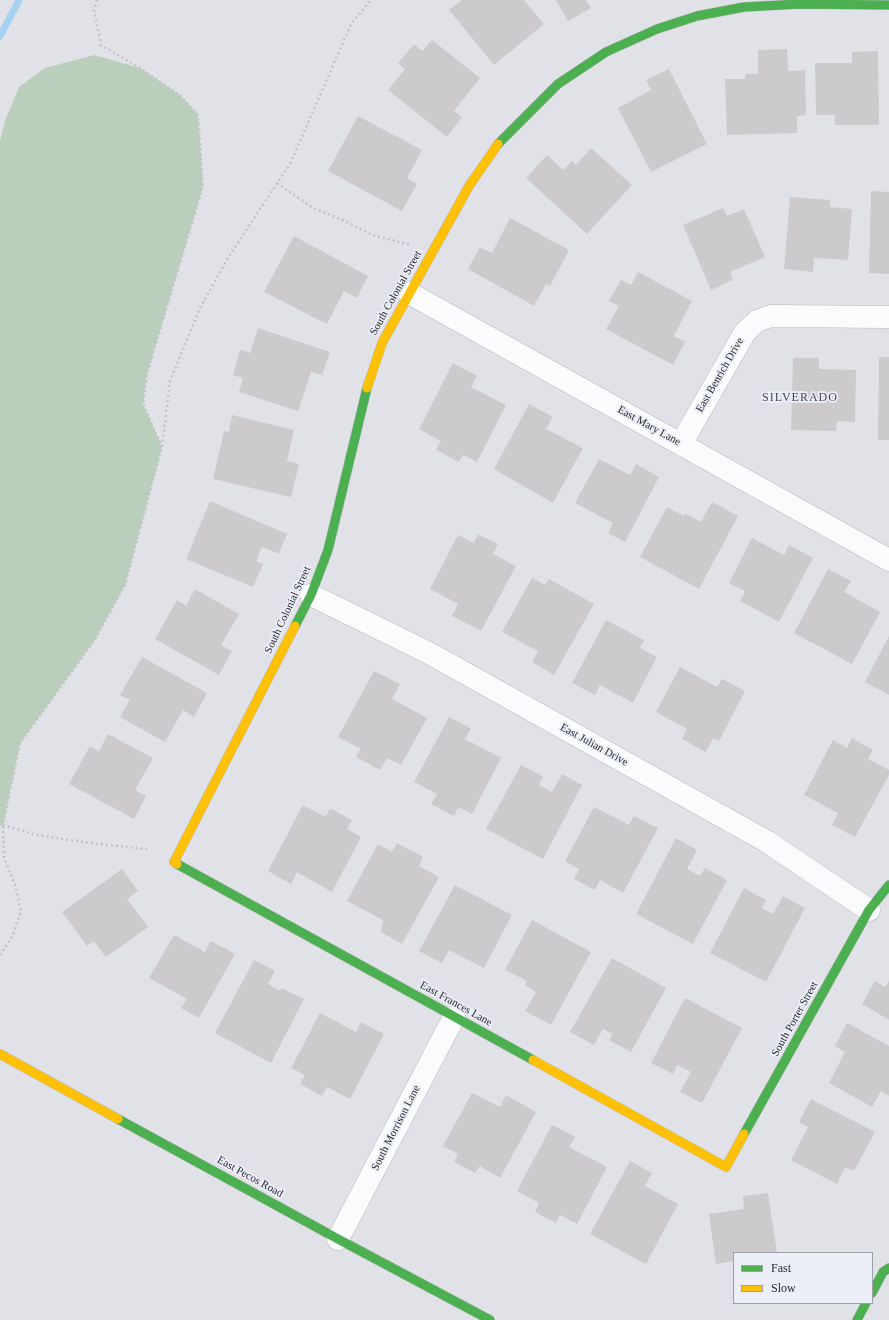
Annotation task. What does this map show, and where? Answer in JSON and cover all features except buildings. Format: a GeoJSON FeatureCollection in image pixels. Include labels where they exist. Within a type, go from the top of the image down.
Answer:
{"type":"FeatureCollection","features":[{"type":"Feature","properties":{"kind":"street","name":"South Colonial Street"},"geometry":{"type":"LineString","coordinates":[[174,862],[312,595],[328,550],[366,392],[382,343],[469,186],[501,140],[558,84],[606,52],[657,29],[697,16],[744,7],[800,4],[889,5]]}},
{"type":"Feature","properties":{"kind":"street","name":"East Mary Lane"},"geometry":{"type":"LineString","coordinates":[[409,293],[889,560]]}},
{"type":"Feature","properties":{"kind":"street","name":"East Benrich Drive"},"geometry":{"type":"LineString","coordinates":[[681,444],[745,332],[757,321],[771,316],[889,317]]}},
{"type":"Feature","properties":{"kind":"street","name":"East Julian Drive"},"geometry":{"type":"LineString","coordinates":[[312,595],[429,653],[766,841],[869,910]]}},
{"type":"Feature","properties":{"kind":"street","name":"East Frances Lane"},"geometry":{"type":"LineString","coordinates":[[174,862],[726,1167]]}},
{"type":"Feature","properties":{"kind":"street","name":"South Porter Street"},"geometry":{"type":"LineString","coordinates":[[726,1167],[869,910],[889,885]]}},
{"type":"Feature","properties":{"kind":"street","name":"South Morrison Lane"},"geometry":{"type":"LineString","coordinates":[[338,1239],[454,1017]]}},
{"type":"Feature","properties":{"kind":"street","name":"East Pecos Road"},"geometry":{"type":"LineString","coordinates":[[0,1054],[338,1239],[490,1320]]}},
{"type":"Feature","properties":{"kind":"street"},"geometry":{"type":"LineString","coordinates":[[873,1291],[883,1272],[889,1268]]}},
{"type":"Feature","properties":{"kind":"street"},"geometry":{"type":"LineString","coordinates":[[857,1320],[865,1304]]}},
{"type":"Feature","properties":{"kind":"path"},"geometry":{"type":"LineString","coordinates":[[97,0],[94,10],[101,45],[140,68],[180,96],[198,115],[203,186],[147,374],[143,404],[162,447]]}},
{"type":"Feature","properties":{"kind":"path"},"geometry":{"type":"LineString","coordinates":[[0,955],[12,937],[22,911],[16,888],[4,857],[3,825],[20,743],[94,641],[125,585],[162,447],[170,381],[200,308],[228,258],[291,162],[317,105],[350,24],[371,0]]}},
{"type":"Feature","properties":{"kind":"path"},"geometry":{"type":"LineString","coordinates":[[277,183],[313,208],[372,235],[412,245]]}},
{"type":"Feature","properties":{"kind":"path"},"geometry":{"type":"LineString","coordinates":[[3,825],[36,835],[148,850]]}},
{"type":"Feature","properties":{"kind":"green space"},"geometry":{"type":"Polygon","coordinates":[[[94,55],[140,68],[181,96],[198,115],[203,186],[147,374],[143,404],[162,447],[125,585],[94,641],[20,743],[3,825],[0,826],[0,141],[5,121],[19,87],[45,68],[94,55]]]}},
{"type":"Feature","properties":{"kind":"waterway"},"geometry":{"type":"LineString","coordinates":[[0,36],[19,0]]}},
{"type":"Feature","properties":{"kind":"traffic: fast"},"geometry":{"type":"LineString","coordinates":[[498,144],[558,84],[606,52],[657,29],[697,16],[744,7],[800,4],[889,5]]}},
{"type":"Feature","properties":{"kind":"traffic: fast"},"geometry":{"type":"LineString","coordinates":[[295,626],[311,595],[328,550],[367,388]]}},
{"type":"Feature","properties":{"kind":"traffic: fast"},"geometry":{"type":"LineString","coordinates":[[177,864],[533,1060]]}},
{"type":"Feature","properties":{"kind":"traffic: fast"},"geometry":{"type":"LineString","coordinates":[[744,1134],[869,910],[889,885]]}},
{"type":"Feature","properties":{"kind":"traffic: fast"},"geometry":{"type":"LineString","coordinates":[[118,1119],[490,1320]]}},
{"type":"Feature","properties":{"kind":"traffic: fast"},"geometry":{"type":"LineString","coordinates":[[873,1291],[883,1272],[889,1268]]}},
{"type":"Feature","properties":{"kind":"traffic: fast"},"geometry":{"type":"LineString","coordinates":[[857,1320],[865,1304]]}},
{"type":"Feature","properties":{"kind":"traffic: slow"},"geometry":{"type":"LineString","coordinates":[[367,388],[382,343],[469,186],[498,144]]}},
{"type":"Feature","properties":{"kind":"traffic: slow"},"geometry":{"type":"LineString","coordinates":[[177,864],[174,862],[295,626]]}},
{"type":"Feature","properties":{"kind":"traffic: slow"},"geometry":{"type":"LineString","coordinates":[[0,1054],[118,1119]]}},
{"type":"Feature","properties":{"kind":"traffic: slow"},"geometry":{"type":"LineString","coordinates":[[533,1060],[726,1167],[744,1134]]}},
{"type":"Feature","properties":{"kind":"district","name":"SILVERADO"},"geometry":{"type":"Point","coordinates":[800,398]}}]}
